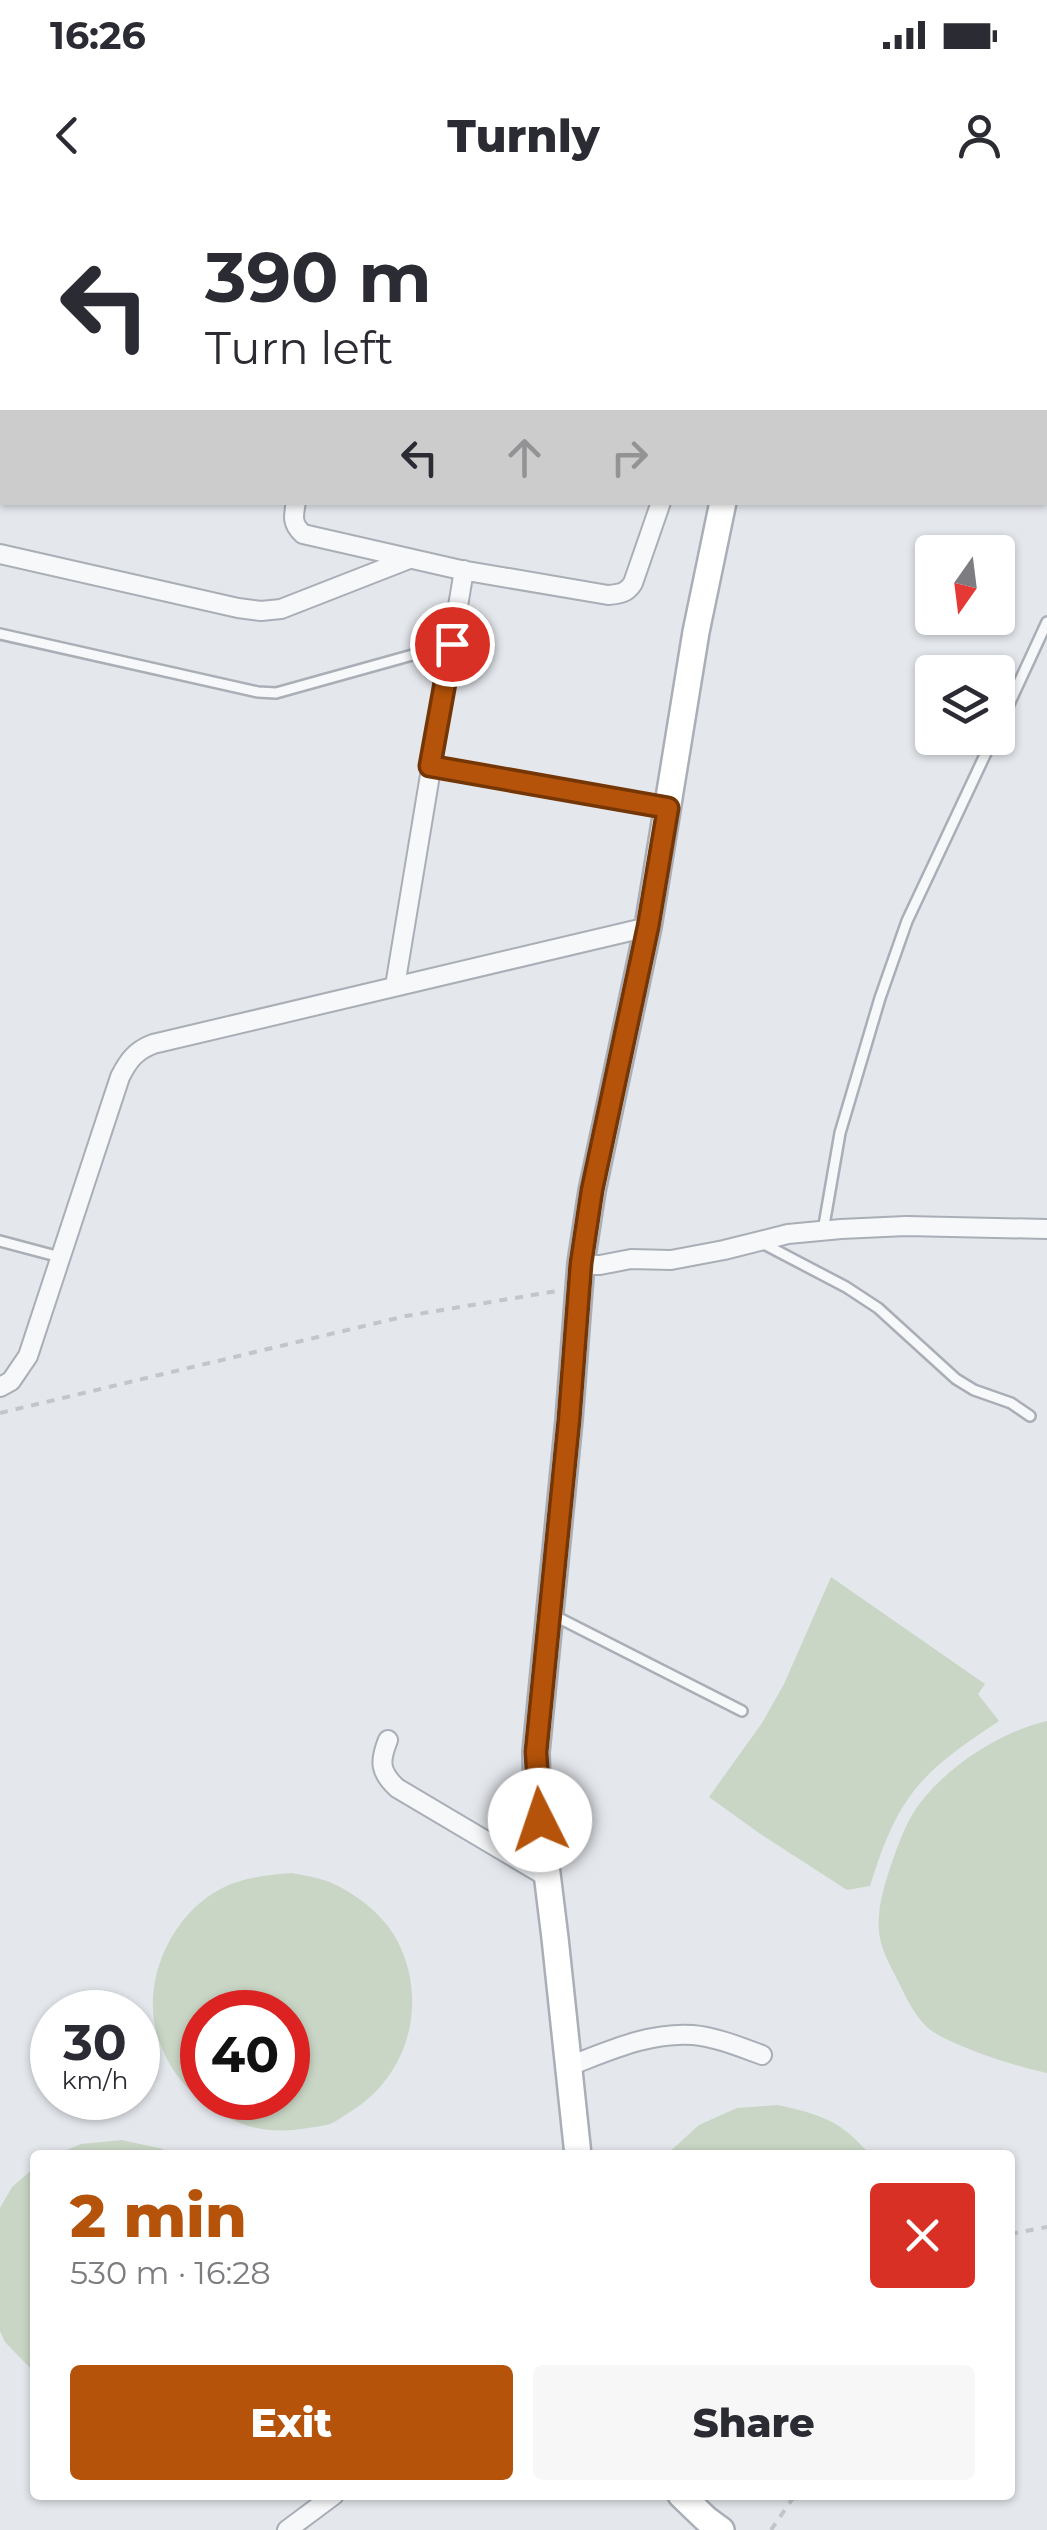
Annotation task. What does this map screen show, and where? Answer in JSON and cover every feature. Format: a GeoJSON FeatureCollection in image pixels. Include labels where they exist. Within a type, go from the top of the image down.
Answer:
{"type":"FeatureCollection","features":[{"type":"Feature","properties":{"kind":"street"},"geometry":{"type":"LineString","coordinates":[[295,505],[295,527],[303,534],[409,559],[608,595],[620,594],[634,582],[660,505]]}},
{"type":"Feature","properties":{"kind":"street"},"geometry":{"type":"LineString","coordinates":[[577,2150],[537,1792],[536,1752],[580,1276],[592,1190],[648,927],[696,632],[723,505]]}},
{"type":"Feature","properties":{"kind":"street"},"geometry":{"type":"LineString","coordinates":[[0,554],[261,611],[291,606],[409,559]]}},
{"type":"Feature","properties":{"kind":"street"},"geometry":{"type":"LineString","coordinates":[[394,986],[464,570]]}},
{"type":"Feature","properties":{"kind":"street"},"geometry":{"type":"LineString","coordinates":[[430,766],[668,808]]}},
{"type":"Feature","properties":{"kind":"street"},"geometry":{"type":"LineString","coordinates":[[0,1387],[11,1380],[28,1356],[120,1077],[139,1050],[648,927]]}},
{"type":"Feature","properties":{"kind":"street"},"geometry":{"type":"LineString","coordinates":[[580,1276],[600,1265],[631,1259],[672,1260],[788,1234],[906,1226],[1047,1229]]}},
{"type":"Feature","properties":{"kind":"street"},"geometry":{"type":"LineString","coordinates":[[388,1740],[382,1766],[385,1776],[397,1788],[547,1877]]}},
{"type":"Feature","properties":{"kind":"street"},"geometry":{"type":"LineString","coordinates":[[569,2066],[662,2035],[696,2035],[762,2055]]}},
{"type":"Feature","properties":{"kind":"street"},"geometry":{"type":"LineString","coordinates":[[287,2530],[327,2500]]}},
{"type":"Feature","properties":{"kind":"street"},"geometry":{"type":"LineString","coordinates":[[686,2500],[721,2530]]}},
{"type":"Feature","properties":{"kind":"lane"},"geometry":{"type":"LineString","coordinates":[[1015,691],[1047,622]]}},
{"type":"Feature","properties":{"kind":"lane"},"geometry":{"type":"LineString","coordinates":[[0,634],[276,693],[452,644]]}},
{"type":"Feature","properties":{"kind":"lane"},"geometry":{"type":"LineString","coordinates":[[823,1231],[840,1134],[880,998],[908,922],[985,755]]}},
{"type":"Feature","properties":{"kind":"lane"},"geometry":{"type":"LineString","coordinates":[[0,1241],[60,1257]]}},
{"type":"Feature","properties":{"kind":"lane"},"geometry":{"type":"LineString","coordinates":[[760,1242],[862,1296],[956,1380],[1030,1416]]}},
{"type":"Feature","properties":{"kind":"lane"},"geometry":{"type":"LineString","coordinates":[[549,1612],[742,1712]]}},
{"type":"Feature","properties":{"kind":"path"},"geometry":{"type":"LineString","coordinates":[[0,1412],[580,1276]]}},
{"type":"Feature","properties":{"kind":"path"},"geometry":{"type":"LineString","coordinates":[[1015,2233],[1047,2226]]}},
{"type":"Feature","properties":{"kind":"path"},"geometry":{"type":"LineString","coordinates":[[771,2530],[792,2500]]}},
{"type":"Feature","properties":{"kind":"green space"},"geometry":{"type":"Polygon","coordinates":[[[831,1577],[985,1684],[978,1694],[999,1721],[922,1781],[893,1825],[870,1886],[847,1890],[709,1797],[762,1723],[784,1684],[831,1577]]]}},
{"type":"Feature","properties":{"kind":"green space"},"geometry":{"type":"Polygon","coordinates":[[[1047,1721],[1047,2073],[966,2048],[927,2027],[889,1963],[879,1923],[893,1859],[923,1799],[953,1769],[990,1744],[1047,1721]]]}},
{"type":"Feature","properties":{"kind":"green space"},"geometry":{"type":"Polygon","coordinates":[[[292,1873],[331,1883],[354,1895],[392,1931],[407,1964],[412,2012],[399,2058],[370,2097],[330,2124],[277,2130],[233,2120],[310,2120],[310,1990],[180,1990],[180,2078],[160,2042],[160,1990],[154,1990],[170,1939],[196,1906],[231,1884],[292,1873]]]}},
{"type":"Feature","properties":{"kind":"green space"},"geometry":{"type":"Polygon","coordinates":[[[778,2105],[806,2112],[829,2121],[865,2150],[672,2150],[699,2125],[737,2108],[778,2105]]]}},
{"type":"Feature","properties":{"kind":"green space"},"geometry":{"type":"Polygon","coordinates":[[[122,2140],[164,2150],[67,2150],[81,2144],[122,2140]]]}},
{"type":"Feature","properties":{"kind":"green space"},"geometry":{"type":"Polygon","coordinates":[[[30,2171],[30,2368],[5,2342],[0,2331],[0,2208],[12,2187],[30,2171]]]}},
{"type":"Feature","properties":{"kind":"route"},"geometry":{"type":"LineString","coordinates":[[452,644],[430,766],[668,808],[581,1263],[536,1752],[540,1820]]}}]}
